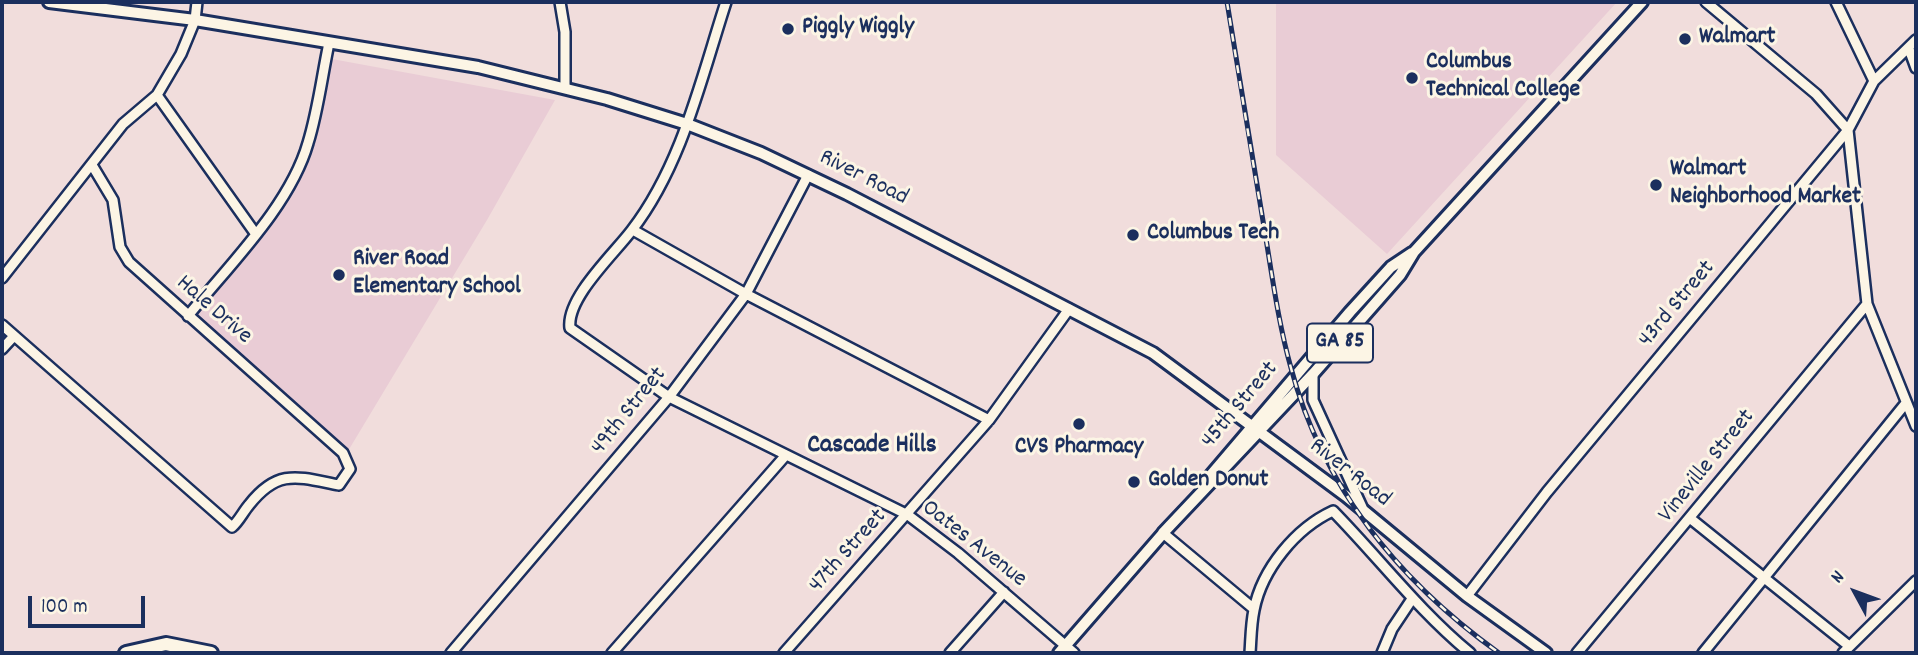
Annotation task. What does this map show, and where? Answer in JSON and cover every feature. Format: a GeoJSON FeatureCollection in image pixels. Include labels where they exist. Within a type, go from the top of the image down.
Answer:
{"type":"FeatureCollection","features":[{"type":"Feature","properties":{"kind":"highway"},"geometry":{"type":"LineString","coordinates":[[126,653],[166,644],[211,653]]}},
{"type":"Feature","properties":{"kind":"main road","name":"River Road"},"geometry":{"type":"LineString","coordinates":[[49,2],[195,20],[478,67],[565,86],[687,124],[808,175],[1153,353],[1251,424],[1365,512],[1467,596],[1546,653]]}},
{"type":"Feature","properties":{"kind":"main road","name":"45th Street"},"geometry":{"type":"LineString","coordinates":[[1163,533],[1314,374],[1401,275],[1414,252],[1642,2]]}},
{"type":"Feature","properties":{"kind":"main road","name":"45th Street"},"geometry":{"type":"LineString","coordinates":[[1066,651],[1251,424],[1391,267],[1414,252]]}},
{"type":"Feature","properties":{"kind":"street"},"geometry":{"type":"LineString","coordinates":[[2,278],[123,124],[157,94],[181,54],[195,20],[197,2]]}},
{"type":"Feature","properties":{"kind":"street"},"geometry":{"type":"LineString","coordinates":[[559,2],[565,32],[565,86]]}},
{"type":"Feature","properties":{"kind":"street"},"geometry":{"type":"LineString","coordinates":[[726,2],[687,124],[668,171],[632,230],[746,294],[989,419]]}},
{"type":"Feature","properties":{"kind":"street"},"geometry":{"type":"LineString","coordinates":[[1706,2],[1816,94],[1848,130],[1867,304],[1916,426]]}},
{"type":"Feature","properties":{"kind":"street"},"geometry":{"type":"LineString","coordinates":[[1836,2],[1874,81]]}},
{"type":"Feature","properties":{"kind":"street","name":"43rd Street"},"geometry":{"type":"LineString","coordinates":[[1467,596],[1547,492],[1848,130],[1874,81],[1916,40]]}},
{"type":"Feature","properties":{"kind":"street"},"geometry":{"type":"LineString","coordinates":[[188,316],[255,233],[292,180],[308,145],[329,43]]}},
{"type":"Feature","properties":{"kind":"street"},"geometry":{"type":"LineString","coordinates":[[1909,49],[1916,68]]}},
{"type":"Feature","properties":{"kind":"street"},"geometry":{"type":"LineString","coordinates":[[157,94],[255,233]]}},
{"type":"Feature","properties":{"kind":"street","name":"Hale Drive"},"geometry":{"type":"LineString","coordinates":[[14,336],[232,527],[272,482],[286,476],[339,485],[350,469],[343,453],[129,262],[120,247],[113,200],[92,165]]}},
{"type":"Feature","properties":{"kind":"street","name":"49th Street"},"geometry":{"type":"LineString","coordinates":[[451,653],[669,397],[746,294],[808,175]]}},
{"type":"Feature","properties":{"kind":"street","name":"Oates Avenue"},"geometry":{"type":"LineString","coordinates":[[632,230],[610,254],[575,306],[569,318],[570,328],[669,397],[891,510],[908,515],[958,552],[1066,651]]}},
{"type":"Feature","properties":{"kind":"street","name":"Vineville Street"},"geometry":{"type":"LineString","coordinates":[[1577,653],[1867,304]]}},
{"type":"Feature","properties":{"kind":"street","name":"47th Street"},"geometry":{"type":"LineString","coordinates":[[784,653],[908,515],[989,419],[1069,309]]}},
{"type":"Feature","properties":{"kind":"street"},"geometry":{"type":"LineString","coordinates":[[2,326],[14,336],[2,349]]}},
{"type":"Feature","properties":{"kind":"street"},"geometry":{"type":"LineString","coordinates":[[1314,374],[1313,400],[1365,512]]}},
{"type":"Feature","properties":{"kind":"street"},"geometry":{"type":"LineString","coordinates":[[1703,653],[1906,403]]}},
{"type":"Feature","properties":{"kind":"street"},"geometry":{"type":"LineString","coordinates":[[612,653],[786,455]]}},
{"type":"Feature","properties":{"kind":"street"},"geometry":{"type":"LineString","coordinates":[[1250,653],[1254,609],[1266,577],[1286,549],[1313,520],[1332,511],[1378,557],[1412,599],[1470,653]]}},
{"type":"Feature","properties":{"kind":"street"},"geometry":{"type":"LineString","coordinates":[[1691,519],[1846,650],[1916,582]]}},
{"type":"Feature","properties":{"kind":"street"},"geometry":{"type":"LineString","coordinates":[[1163,533],[1254,609]]}},
{"type":"Feature","properties":{"kind":"street"},"geometry":{"type":"LineString","coordinates":[[950,653],[1004,592]]}},
{"type":"Feature","properties":{"kind":"street"},"geometry":{"type":"LineString","coordinates":[[1382,653],[1392,629],[1412,599]]}},
{"type":"Feature","properties":{"kind":"shaded area","name":"Columbus Technical College"},"geometry":{"type":"Polygon","coordinates":[[[1276,2],[1617,2],[1387,254],[1276,155],[1276,2]]]}},
{"type":"Feature","properties":{"kind":"shaded area","name":"River Road Elementary School"},"geometry":{"type":"Polygon","coordinates":[[[332,59],[555,100],[487,220],[348,451],[192,315],[295,183],[313,143],[332,59]]]}},
{"type":"Feature","properties":{"kind":"railway"},"geometry":{"type":"LineString","coordinates":[[1227,2],[1279,316],[1286,351],[1305,412],[1323,453],[1370,529],[1429,595],[1499,653]]}},
{"type":"Feature","properties":{"kind":"place","name":"Piggly Wiggly"},"geometry":{"type":"Point","coordinates":[788,29]}},
{"type":"Feature","properties":{"kind":"place","name":"Walmart"},"geometry":{"type":"Point","coordinates":[1685,39]}},
{"type":"Feature","properties":{"kind":"place","name":"Columbus Technical College"},"geometry":{"type":"Point","coordinates":[1412,78]}},
{"type":"Feature","properties":{"kind":"place","name":"Walmart Neighborhood Market"},"geometry":{"type":"Point","coordinates":[1656,185]}},
{"type":"Feature","properties":{"kind":"place","name":"Columbus Tech"},"geometry":{"type":"Point","coordinates":[1133,235]}},
{"type":"Feature","properties":{"kind":"place","name":"River Road Elementary School"},"geometry":{"type":"Point","coordinates":[339,275]}},
{"type":"Feature","properties":{"kind":"place","name":"CVS Pharmacy"},"geometry":{"type":"Point","coordinates":[1079,424]}},
{"type":"Feature","properties":{"kind":"place","name":"Golden Donut"},"geometry":{"type":"Point","coordinates":[1134,482]}},
{"type":"Feature","properties":{"kind":"district","name":"Cascade Hills"},"geometry":{"type":"Point","coordinates":[872,447]}}]}
